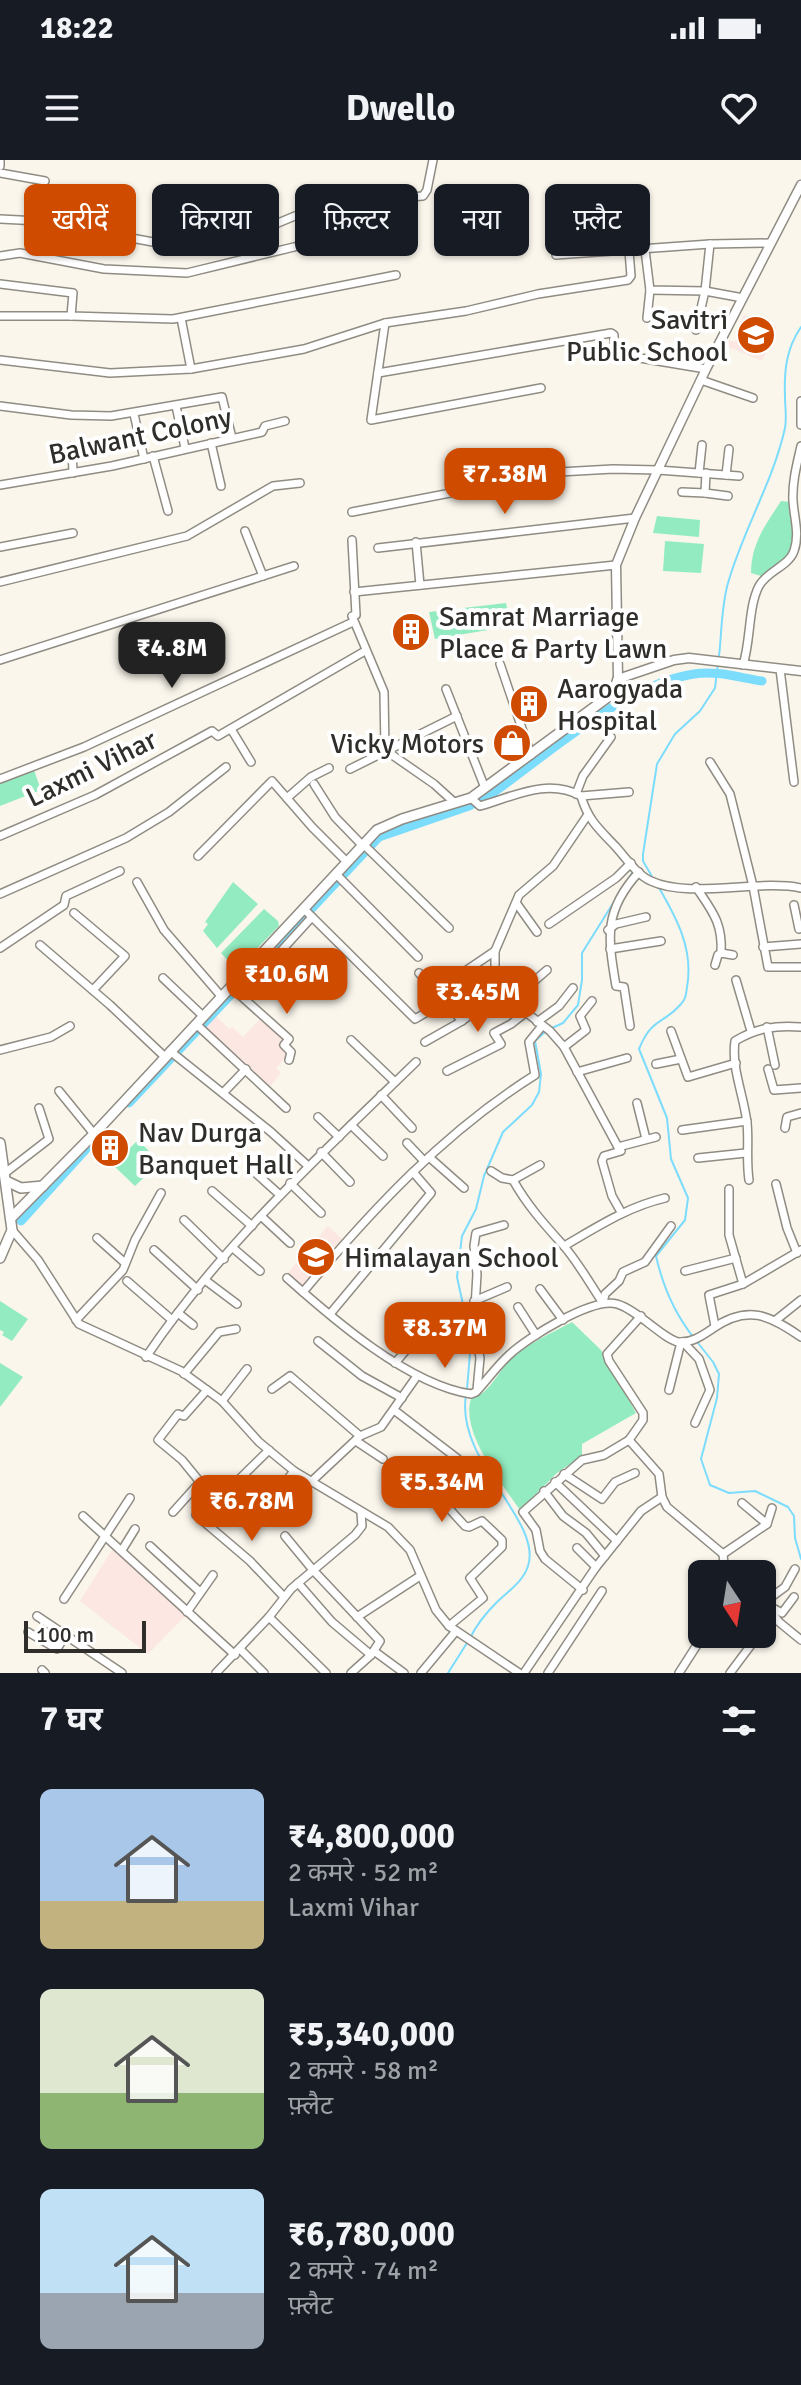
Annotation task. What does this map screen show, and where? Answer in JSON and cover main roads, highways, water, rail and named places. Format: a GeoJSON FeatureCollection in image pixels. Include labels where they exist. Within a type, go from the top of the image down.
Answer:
{"type":"FeatureCollection","features":[{"type":"Feature","properties":{"kind":"main road"},"geometry":{"type":"LineString","coordinates":[[12,1217],[199,1027],[203,1016],[221,996],[234,989],[308,913],[339,877],[347,862],[383,826],[455,803],[474,801],[485,788],[608,697],[618,679]]}},
{"type":"Feature","properties":{"kind":"main road"},"geometry":{"type":"LineString","coordinates":[[0,1143],[12,1217],[12,1230],[0,1258]]}},
{"type":"Feature","properties":{"kind":"main road"},"geometry":{"type":"LineString","coordinates":[[6,1177],[21,1188],[43,1186]]}},
{"type":"Feature","properties":{"kind":"waterway"},"geometry":{"type":"LineString","coordinates":[[719,656],[728,583],[780,448],[786,424],[787,360],[801,327]]}},
{"type":"Feature","properties":{"kind":"waterway"},"geometry":{"type":"LineString","coordinates":[[654,880],[643,861],[643,854],[657,764],[675,734],[700,711],[715,688],[718,663]]}},
{"type":"Feature","properties":{"kind":"waterway"},"geometry":{"type":"LineString","coordinates":[[129,1103],[379,837],[469,806],[493,793],[589,722],[642,691],[668,680],[711,673],[762,681]]}},
{"type":"Feature","properties":{"kind":"waterway"},"geometry":{"type":"LineString","coordinates":[[552,1028],[563,1023],[578,1005],[582,953],[632,873]]}},
{"type":"Feature","properties":{"kind":"waterway"},"geometry":{"type":"LineString","coordinates":[[658,886],[682,934],[689,973],[683,1002],[653,1026],[639,1049],[667,1118],[671,1159],[688,1198],[685,1220],[656,1256],[670,1299],[694,1338]]}},
{"type":"Feature","properties":{"kind":"waterway"},"geometry":{"type":"LineString","coordinates":[[467,1389],[471,1341],[457,1277],[462,1236],[476,1209],[484,1176],[503,1132],[532,1105],[539,1092],[541,1074],[535,1041],[546,1031]]}},
{"type":"Feature","properties":{"kind":"waterway"},"geometry":{"type":"LineString","coordinates":[[21,1221],[97,1137]]}},
{"type":"Feature","properties":{"kind":"waterway"},"geometry":{"type":"LineString","coordinates":[[698,1343],[719,1374],[717,1398],[701,1459],[710,1485],[729,1493],[755,1491],[788,1507],[794,1516],[795,1538],[801,1559]]}},
{"type":"Feature","properties":{"kind":"waterway"},"geometry":{"type":"LineString","coordinates":[[466,1395],[466,1419],[473,1443],[523,1530],[529,1548],[528,1566],[523,1577],[489,1611],[470,1638]]}},
{"type":"Feature","properties":{"kind":"waterway"},"geometry":{"type":"LineString","coordinates":[[448,1673],[467,1643]]}},
{"type":"Feature","properties":{"kind":"place","name":"Savitri Public School"},"geometry":{"type":"Point","coordinates":[756,335]}},
{"type":"Feature","properties":{"kind":"place","name":"Samrat Marriage Place & Party Lawn"},"geometry":{"type":"Point","coordinates":[411,632]}},
{"type":"Feature","properties":{"kind":"place","name":"Aarogyada Hospital"},"geometry":{"type":"Point","coordinates":[529,704]}},
{"type":"Feature","properties":{"kind":"place","name":"Vicky Motors"},"geometry":{"type":"Point","coordinates":[512,743]}},
{"type":"Feature","properties":{"kind":"place","name":"Nav Durga Banquet Hall"},"geometry":{"type":"Point","coordinates":[110,1148]}},
{"type":"Feature","properties":{"kind":"place","name":"Himalayan School"},"geometry":{"type":"Point","coordinates":[316,1257]}}]}
